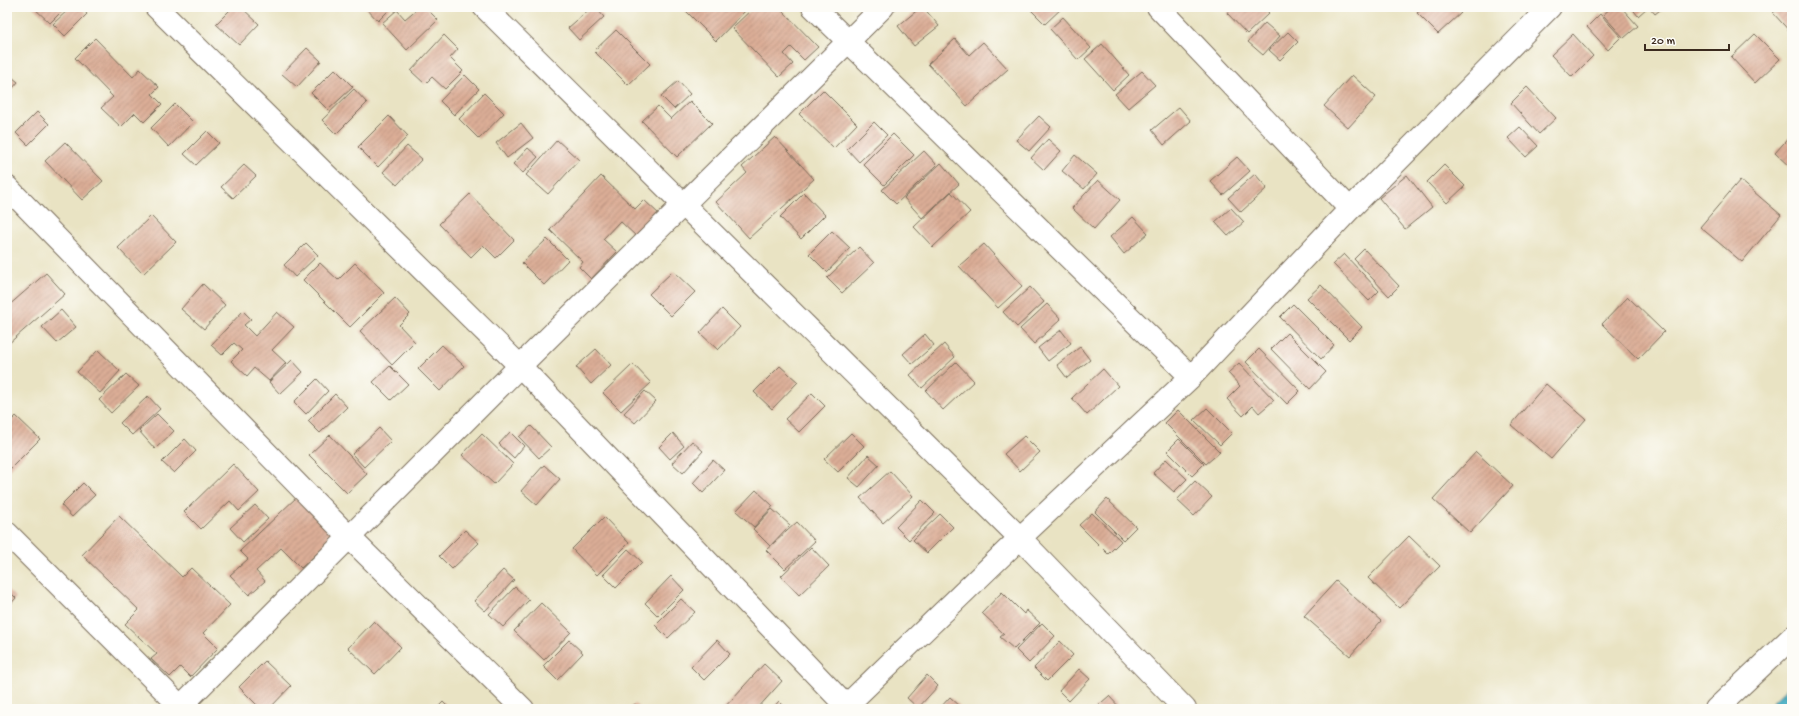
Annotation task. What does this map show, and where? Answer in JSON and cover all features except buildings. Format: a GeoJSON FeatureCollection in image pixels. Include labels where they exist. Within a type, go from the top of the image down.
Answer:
{"type":"FeatureCollection","features":[{"type":"Feature","properties":{"kind":"street"},"geometry":{"type":"LineString","coordinates":[[156,7],[520,366],[846,708],[1020,538],[1191,378],[1538,11]]}},
{"type":"Feature","properties":{"kind":"street"},"geometry":{"type":"LineString","coordinates":[[484,7],[1020,538],[1185,709]]}},
{"type":"Feature","properties":{"kind":"street"},"geometry":{"type":"LineString","coordinates":[[813,7],[1191,378]]}},
{"type":"Feature","properties":{"kind":"street"},"geometry":{"type":"LineString","coordinates":[[7,533],[181,708],[520,366],[883,7]]}},
{"type":"Feature","properties":{"kind":"street"},"geometry":{"type":"LineString","coordinates":[[1158,7],[1350,209]]}},
{"type":"Feature","properties":{"kind":"street"},"geometry":{"type":"LineString","coordinates":[[7,187],[349,537],[523,709]]}},
{"type":"Feature","properties":{"kind":"street"},"geometry":{"type":"LineString","coordinates":[[1716,709],[1792,637]]}},
{"type":"Feature","properties":{"kind":"water"},"geometry":{"type":"Polygon","coordinates":[[[1792,683],[1792,709],[1765,709],[1792,683]]]}}]}
